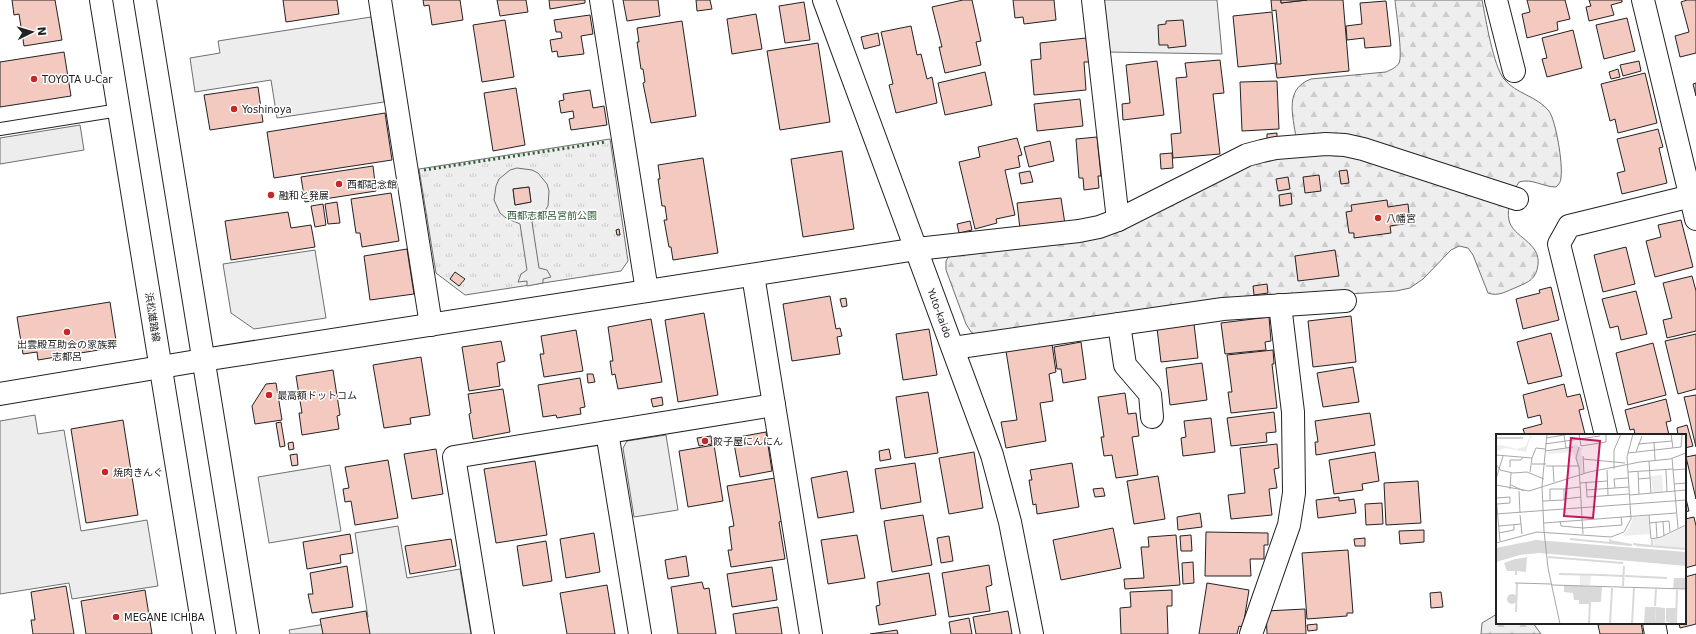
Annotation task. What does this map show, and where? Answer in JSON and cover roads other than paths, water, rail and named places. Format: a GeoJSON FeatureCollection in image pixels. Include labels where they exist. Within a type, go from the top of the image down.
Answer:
{"type":"FeatureCollection","features":[{"type":"Feature","properties":{"kind":"street","name":"浜松雄踏線"},"geometry":{"type":"LineString","coordinates":[[101,0],[204,634]]}},
{"type":"Feature","properties":{"kind":"street"},"geometry":{"type":"LineString","coordinates":[[145,0],[248,634]]}},
{"type":"Feature","properties":{"kind":"street"},"geometry":{"type":"LineString","coordinates":[[380,0],[431,325]]}},
{"type":"Feature","properties":{"kind":"street"},"geometry":{"type":"LineString","coordinates":[[601,0],[647,291]]}},
{"type":"Feature","properties":{"kind":"street","name":"Yuto-kaido"},"geometry":{"type":"LineString","coordinates":[[824,0],[980,422],[1001,488],[1032,634]]}},
{"type":"Feature","properties":{"kind":"street"},"geometry":{"type":"LineString","coordinates":[[1093,0],[1118,220]]}},
{"type":"Feature","properties":{"kind":"street"},"geometry":{"type":"LineString","coordinates":[[1496,0],[1514,72]]}},
{"type":"Feature","properties":{"kind":"street"},"geometry":{"type":"LineString","coordinates":[[1642,0],[1693,196],[1696,219]]}},
{"type":"Feature","properties":{"kind":"street"},"geometry":{"type":"LineString","coordinates":[[0,394],[204,360],[917,249],[1079,231],[1099,227],[1118,220],[1247,155],[1276,148],[1326,144],[1345,145],[1363,149],[1517,199]]}},
{"type":"Feature","properties":{"kind":"street"},"geometry":{"type":"LineString","coordinates":[[1606,434],[1559,244],[1569,226],[1693,196]]}},
{"type":"Feature","properties":{"kind":"street"},"geometry":{"type":"LineString","coordinates":[[753,275],[811,634]]}},
{"type":"Feature","properties":{"kind":"street"},"geometry":{"type":"LineString","coordinates":[[953,348],[1222,309],[1345,301]]}},
{"type":"Feature","properties":{"kind":"street"},"geometry":{"type":"LineString","coordinates":[[1251,634],[1289,526],[1293,504],[1292,412],[1280,305]]}},
{"type":"Feature","properties":{"kind":"street"},"geometry":{"type":"LineString","coordinates":[[1119,324],[1125,365],[1150,394],[1152,417]]}},
{"type":"Feature","properties":{"kind":"street"},"geometry":{"type":"LineString","coordinates":[[483,634],[454,457],[774,405]]}},
{"type":"Feature","properties":{"kind":"street"},"geometry":{"type":"LineString","coordinates":[[607,432],[640,634]]}},
{"type":"Feature","properties":{"kind":"street"},"geometry":{"type":"LineString","coordinates":[[1654,624],[1656,634]]}},
{"type":"Feature","properties":{"kind":"lane"},"geometry":{"type":"LineString","coordinates":[[0,129],[119,110]]}},
{"type":"Feature","properties":{"kind":"place","name":"TOYOTA U-Car"},"geometry":{"type":"Point","coordinates":[34,79]}},
{"type":"Feature","properties":{"kind":"place","name":"Yoshinoya"},"geometry":{"type":"Point","coordinates":[234,109]}},
{"type":"Feature","properties":{"kind":"place","name":"西都記念館"},"geometry":{"type":"Point","coordinates":[339,184]}},
{"type":"Feature","properties":{"kind":"place","name":"融和と発展"},"geometry":{"type":"Point","coordinates":[271,195]}},
{"type":"Feature","properties":{"kind":"place","name":"八幡宮"},"geometry":{"type":"Point","coordinates":[1378,218]}},
{"type":"Feature","properties":{"kind":"place","name":"出雲殿互助会の家族葬 志都呂"},"geometry":{"type":"Point","coordinates":[67,332]}},
{"type":"Feature","properties":{"kind":"place","name":"最高額ドットコム"},"geometry":{"type":"Point","coordinates":[269,395]}},
{"type":"Feature","properties":{"kind":"place","name":"餃子屋にんにん"},"geometry":{"type":"Point","coordinates":[705,441]}},
{"type":"Feature","properties":{"kind":"place","name":"焼肉きんぐ"},"geometry":{"type":"Point","coordinates":[105,472]}},
{"type":"Feature","properties":{"kind":"place","name":"MEGANE ICHIBA"},"geometry":{"type":"Point","coordinates":[116,617]}},
{"type":"Feature","properties":{"kind":"park label","name":"西都志都呂宮前公園"},"geometry":{"type":"Point","coordinates":[552,215]}}]}
